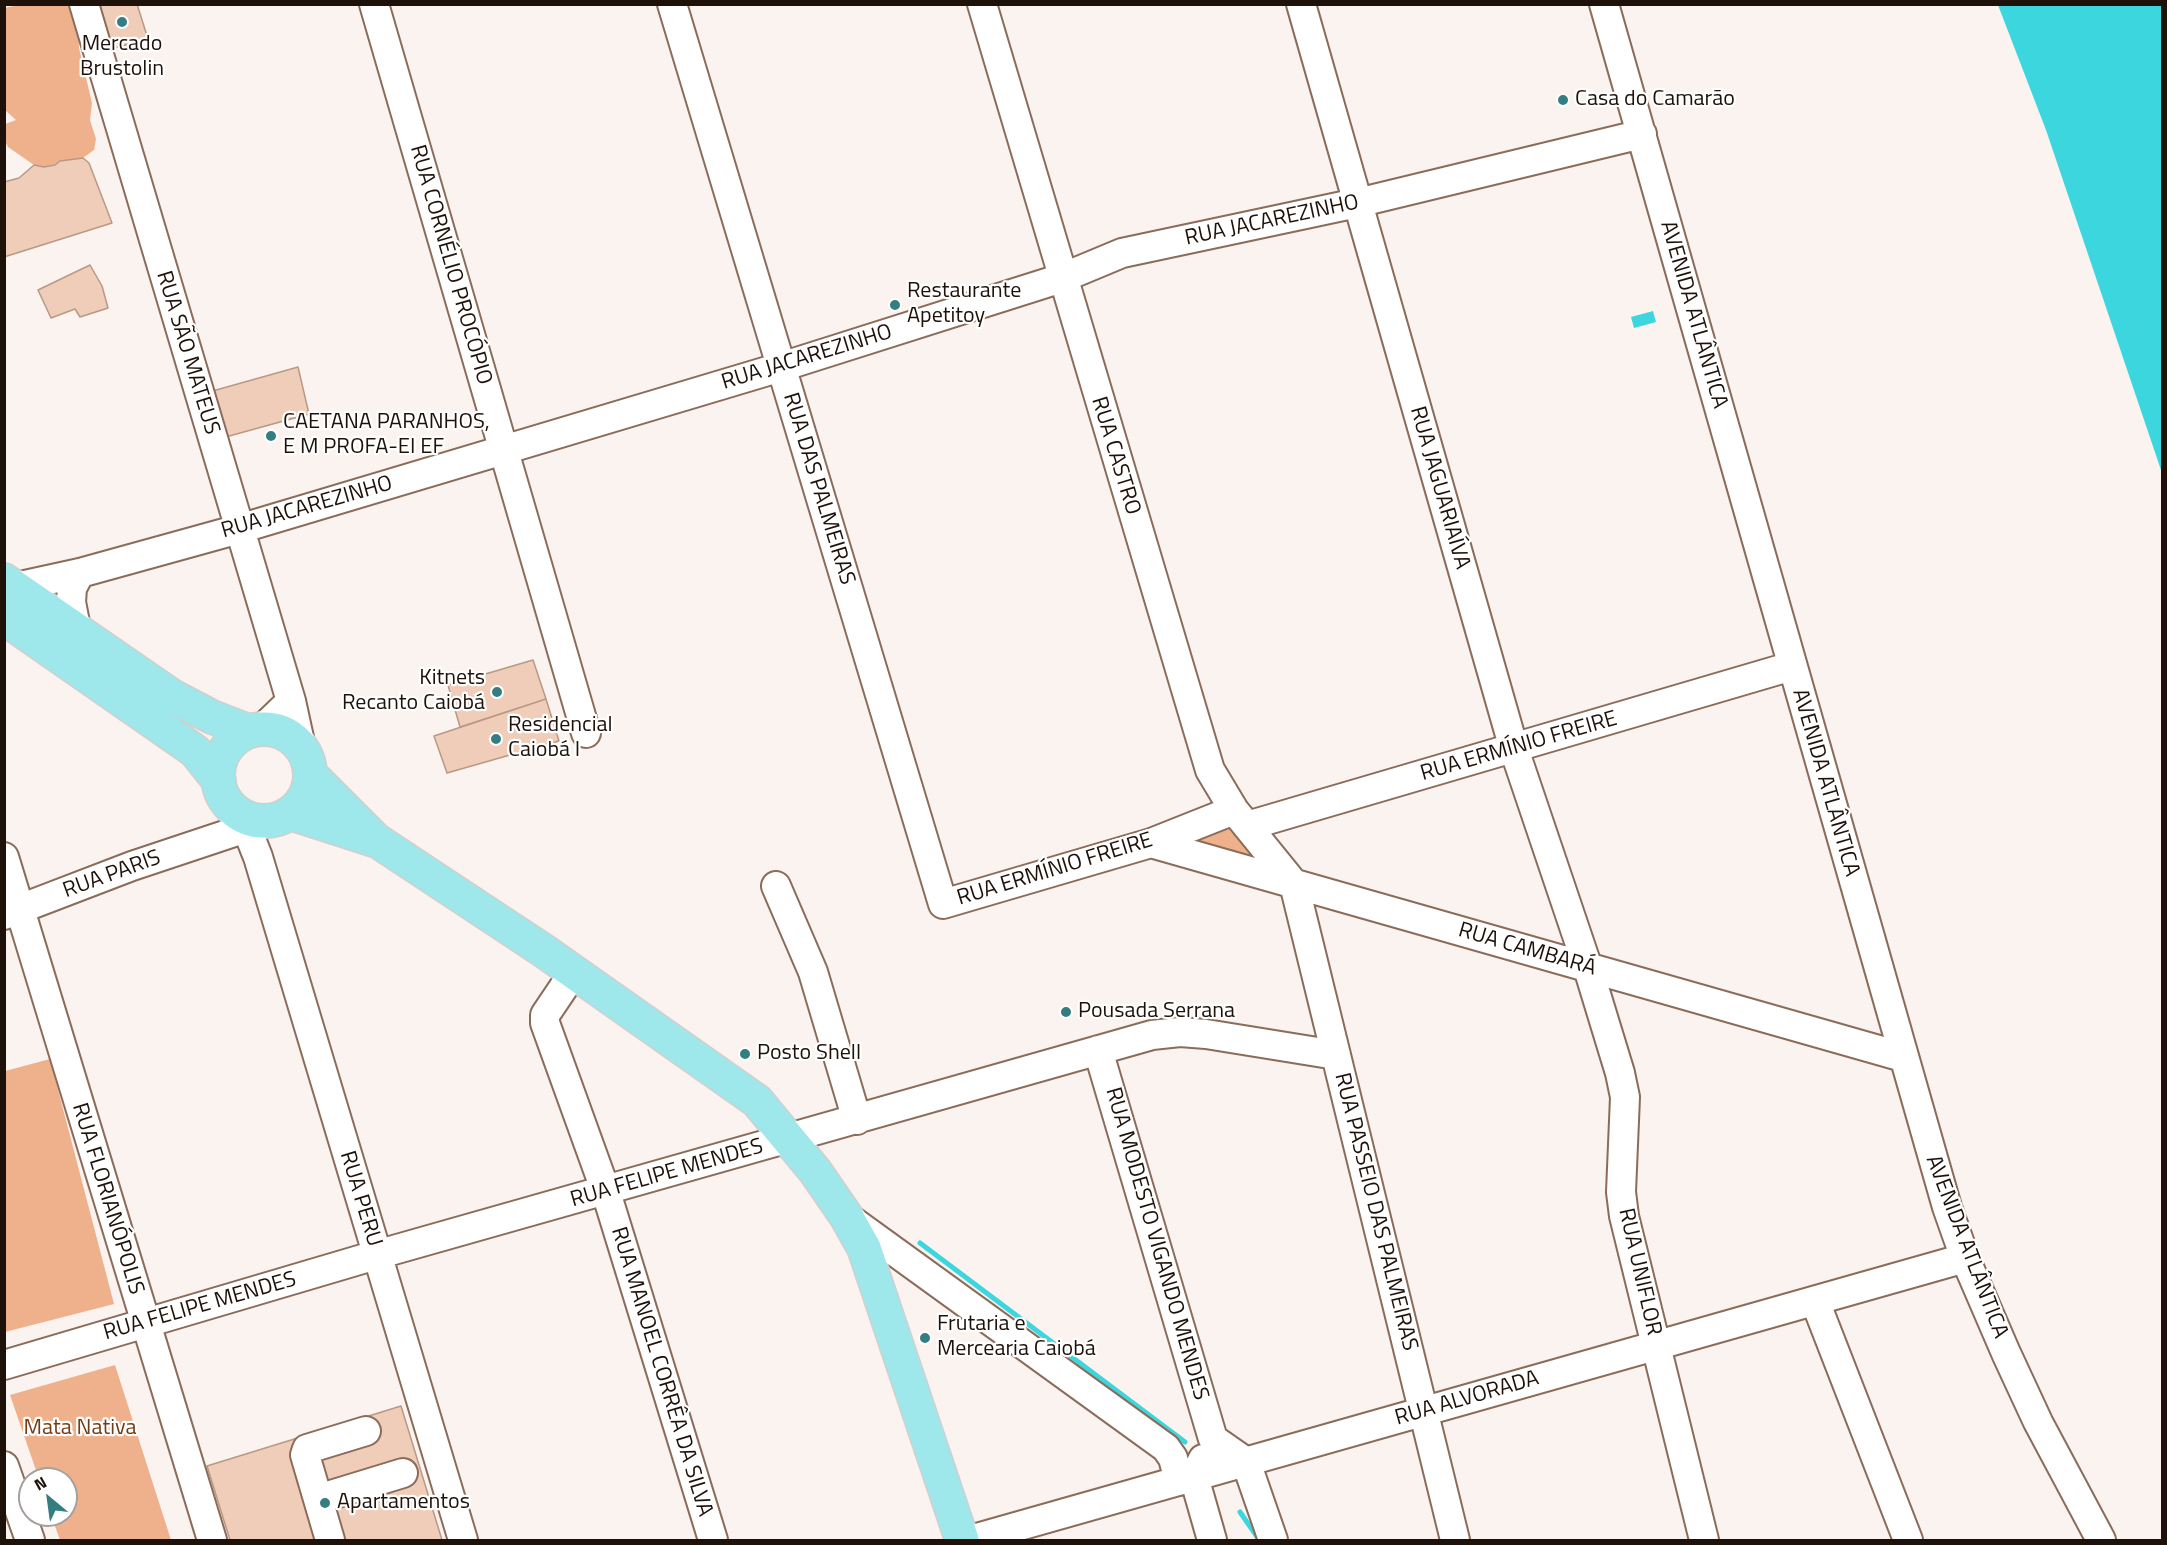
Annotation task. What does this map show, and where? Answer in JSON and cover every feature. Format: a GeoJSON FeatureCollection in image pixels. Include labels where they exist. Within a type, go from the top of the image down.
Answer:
{"type":"FeatureCollection","features":[{"type":"Feature","properties":{"kind":"main road"},"geometry":{"type":"LineString","coordinates":[[10,583],[172,696],[212,717],[256,730],[284,734],[376,840],[574,972],[757,1101],[815,1171],[846,1216],[864,1248],[962,1540]]}},
{"type":"Feature","properties":{"kind":"main road"},"geometry":{"type":"LineString","coordinates":[[4,618],[195,751],[219,781],[228,804],[254,821],[376,840]]}},
{"type":"Feature","properties":{"kind":"main road"},"geometry":{"type":"LineString","coordinates":[[219,781],[219,765],[225,751],[235,739],[256,730]]}},
{"type":"Feature","properties":{"kind":"main road"},"geometry":{"type":"LineString","coordinates":[[254,821],[301,803],[308,789],[306,761]]}},
{"type":"Feature","properties":{"kind":"street","name":"RUA SÃO MATEUS"},"geometry":{"type":"LineString","coordinates":[[84,4],[291,701],[306,761]]}},
{"type":"Feature","properties":{"kind":"street","name":"RUA CORNÉLIO PROCÓPIO"},"geometry":{"type":"LineString","coordinates":[[374,4],[586,733]]}},
{"type":"Feature","properties":{"kind":"street","name":"RUA DAS PALMEIRAS"},"geometry":{"type":"LineString","coordinates":[[672,4],[943,904]]}},
{"type":"Feature","properties":{"kind":"street","name":"RUA CASTRO"},"geometry":{"type":"LineString","coordinates":[[982,4],[1210,770],[1240,818],[1294,884]]}},
{"type":"Feature","properties":{"kind":"street","name":"RUA JAGUARIAÍVA"},"geometry":{"type":"LineString","coordinates":[[1300,4],[1514,749],[1588,968]]}},
{"type":"Feature","properties":{"kind":"street","name":"AVENIDA ATLÂNTICA"},"geometry":{"type":"LineString","coordinates":[[1604,4],[1903,1057],[1965,1258],[2038,1422],[2101,1540]]}},
{"type":"Feature","properties":{"kind":"street","name":"RUA JACAREZINHO"},"geometry":{"type":"LineString","coordinates":[[10,583],[80,573],[239,529],[781,367],[1062,278],[1094,262],[1122,253],[1358,202],[1642,134]]}},
{"type":"Feature","properties":{"kind":"street"},"geometry":{"type":"LineString","coordinates":[[76,628],[71,602],[72,588],[80,573]]}},
{"type":"Feature","properties":{"kind":"street","name":"RUA ERMÍNIO FREIRE"},"geometry":{"type":"LineString","coordinates":[[943,904],[1240,818],[1514,749],[1792,666]]}},
{"type":"Feature","properties":{"kind":"street"},"geometry":{"type":"LineString","coordinates":[[256,730],[291,701]]}},
{"type":"Feature","properties":{"kind":"street","name":"RUA PERU"},"geometry":{"type":"LineString","coordinates":[[254,821],[261,840],[258,857],[463,1540]]}},
{"type":"Feature","properties":{"kind":"street","name":"RUA PARIS"},"geometry":{"type":"LineString","coordinates":[[13,913],[254,821]]}},
{"type":"Feature","properties":{"kind":"street","name":"RUA CAMBARÁ"},"geometry":{"type":"LineString","coordinates":[[1151,843],[1903,1057]]}},
{"type":"Feature","properties":{"kind":"street","name":"RUA FLORIANÓPOLIS"},"geometry":{"type":"LineString","coordinates":[[4,857],[13,913],[212,1540]]}},
{"type":"Feature","properties":{"kind":"street","name":"RUA PASSEIO DAS PALMEIRAS"},"geometry":{"type":"LineString","coordinates":[[1294,884],[1455,1540]]}},
{"type":"Feature","properties":{"kind":"street"},"geometry":{"type":"LineString","coordinates":[[776,886],[813,972],[857,1120]]}},
{"type":"Feature","properties":{"kind":"street","name":"RUA UNIFLOR"},"geometry":{"type":"LineString","coordinates":[[1588,968],[1625,1097],[1621,1192],[1624,1216],[1704,1540]]}},
{"type":"Feature","properties":{"kind":"street","name":"RUA MANOEL CORRÊA DA SILVA"},"geometry":{"type":"LineString","coordinates":[[574,972],[545,1015],[545,1023],[606,1192],[713,1540]]}},
{"type":"Feature","properties":{"kind":"street","name":"RUA FELIPE MENDES"},"geometry":{"type":"LineString","coordinates":[[4,1365],[376,1255],[606,1192],[1152,1035],[1180,1032],[1336,1055]]}},
{"type":"Feature","properties":{"kind":"street","name":"RUA MODESTO VIGANDO MENDES"},"geometry":{"type":"LineString","coordinates":[[1098,1050],[1213,1439]]}},
{"type":"Feature","properties":{"kind":"street"},"geometry":{"type":"LineString","coordinates":[[846,1216],[1166,1448],[1186,1479],[1212,1540]]}},
{"type":"Feature","properties":{"kind":"street","name":"RUA ALVORADA"},"geometry":{"type":"LineString","coordinates":[[970,1540],[1965,1258]]}},
{"type":"Feature","properties":{"kind":"street"},"geometry":{"type":"LineString","coordinates":[[1815,1300],[1908,1540]]}},
{"type":"Feature","properties":{"kind":"street"},"geometry":{"type":"LineString","coordinates":[[330,1540],[305,1461],[307,1449],[366,1431]]}},
{"type":"Feature","properties":{"kind":"street"},"geometry":{"type":"LineString","coordinates":[[1186,1479],[1213,1439],[1245,1462],[1274,1540]]}},
{"type":"Feature","properties":{"kind":"street"},"geometry":{"type":"LineString","coordinates":[[4,1466],[30,1540]]}},
{"type":"Feature","properties":{"kind":"street"},"geometry":{"type":"LineString","coordinates":[[318,1499],[403,1473]]}},
{"type":"Feature","properties":{"kind":"green space"},"geometry":{"type":"Polygon","coordinates":[[[19,5],[68,5],[78,23],[79,48],[92,103],[90,120],[96,139],[94,150],[83,158],[44,167],[34,165],[8,147],[5,141],[5,124],[16,120],[5,110],[4,8],[19,5]]]}},
{"type":"Feature","properties":{"kind":"green space"},"geometry":{"type":"Polygon","coordinates":[[[1231,821],[1270,869],[1180,841],[1231,821]]]}},
{"type":"Feature","properties":{"kind":"green space"},"geometry":{"type":"Polygon","coordinates":[[[50,1059],[114,1304],[5,1332],[5,1071],[50,1059]]]}},
{"type":"Feature","properties":{"kind":"green space","name":"Mata Nativa"},"geometry":{"type":"Polygon","coordinates":[[[115,1365],[171,1540],[60,1540],[55,1527],[78,1527],[78,1467],[35,1467],[10,1395],[115,1365]]]}},
{"type":"Feature","properties":{"kind":"water"},"geometry":{"type":"Polygon","coordinates":[[[1998,5],[2162,5],[2162,473],[2046,130],[1998,5]]]}},
{"type":"Feature","properties":{"kind":"water"},"geometry":{"type":"Polygon","coordinates":[[[1653,311],[1656,322],[1634,328],[1631,317],[1653,311]]]}},
{"type":"Feature","properties":{"kind":"building","name":"Mercado Brustolin"},"geometry":{"type":"Polygon","coordinates":[[[97,4],[137,4],[148,39],[111,49],[97,4]]]}},
{"type":"Feature","properties":{"kind":"building"},"geometry":{"type":"Polygon","coordinates":[[[83,158],[89,163],[112,223],[4,257],[4,182],[19,178],[34,165],[44,167],[55,165],[60,161],[83,158]]]}},
{"type":"Feature","properties":{"kind":"building"},"geometry":{"type":"Polygon","coordinates":[[[90,265],[102,286],[108,308],[80,317],[75,309],[51,318],[38,290],[90,265]]]}},
{"type":"Feature","properties":{"kind":"building"},"geometry":{"type":"Polygon","coordinates":[[[298,367],[309,414],[222,438],[209,392],[298,367]]]}},
{"type":"Feature","properties":{"kind":"building","name":"Kitnets Recanto Caiobá"},"geometry":{"type":"Polygon","coordinates":[[[533,660],[546,699],[460,727],[448,685],[533,660]]]}},
{"type":"Feature","properties":{"kind":"building","name":"Residencial Caiobá I"},"geometry":{"type":"Polygon","coordinates":[[[546,699],[559,741],[447,773],[434,736],[546,699]]]}},
{"type":"Feature","properties":{"kind":"building","name":"Apartamentos"},"geometry":{"type":"Polygon","coordinates":[[[401,1406],[442,1540],[230,1540],[207,1466],[401,1406]]]}},
{"type":"Feature","properties":{"kind":"waterway"},"geometry":{"type":"LineString","coordinates":[[920,1243],[1185,1442]]}},
{"type":"Feature","properties":{"kind":"waterway"},"geometry":{"type":"LineString","coordinates":[[1240,1512],[1258,1538]]}},
{"type":"Feature","properties":{"kind":"place","name":"Mercado Brustolin"},"geometry":{"type":"Point","coordinates":[122,22]}},
{"type":"Feature","properties":{"kind":"place","name":"Casa do Camarão"},"geometry":{"type":"Point","coordinates":[1563,100]}},
{"type":"Feature","properties":{"kind":"place","name":"Restaurante Apetitoy"},"geometry":{"type":"Point","coordinates":[895,305]}},
{"type":"Feature","properties":{"kind":"place","name":"CAETANA PARANHOS, E M PROFA-EI EF"},"geometry":{"type":"Point","coordinates":[271,436]}},
{"type":"Feature","properties":{"kind":"place","name":"Kitnets Recanto Caiobá"},"geometry":{"type":"Point","coordinates":[497,692]}},
{"type":"Feature","properties":{"kind":"place","name":"Residencial Caiobá I"},"geometry":{"type":"Point","coordinates":[496,739]}},
{"type":"Feature","properties":{"kind":"place","name":"Pousada Serrana"},"geometry":{"type":"Point","coordinates":[1066,1012]}},
{"type":"Feature","properties":{"kind":"place","name":"Posto Shell"},"geometry":{"type":"Point","coordinates":[745,1054]}},
{"type":"Feature","properties":{"kind":"place","name":"Frutaria e Mercearia Caiobá"},"geometry":{"type":"Point","coordinates":[925,1338]}},
{"type":"Feature","properties":{"kind":"place","name":"Apartamentos"},"geometry":{"type":"Point","coordinates":[325,1503]}}]}
